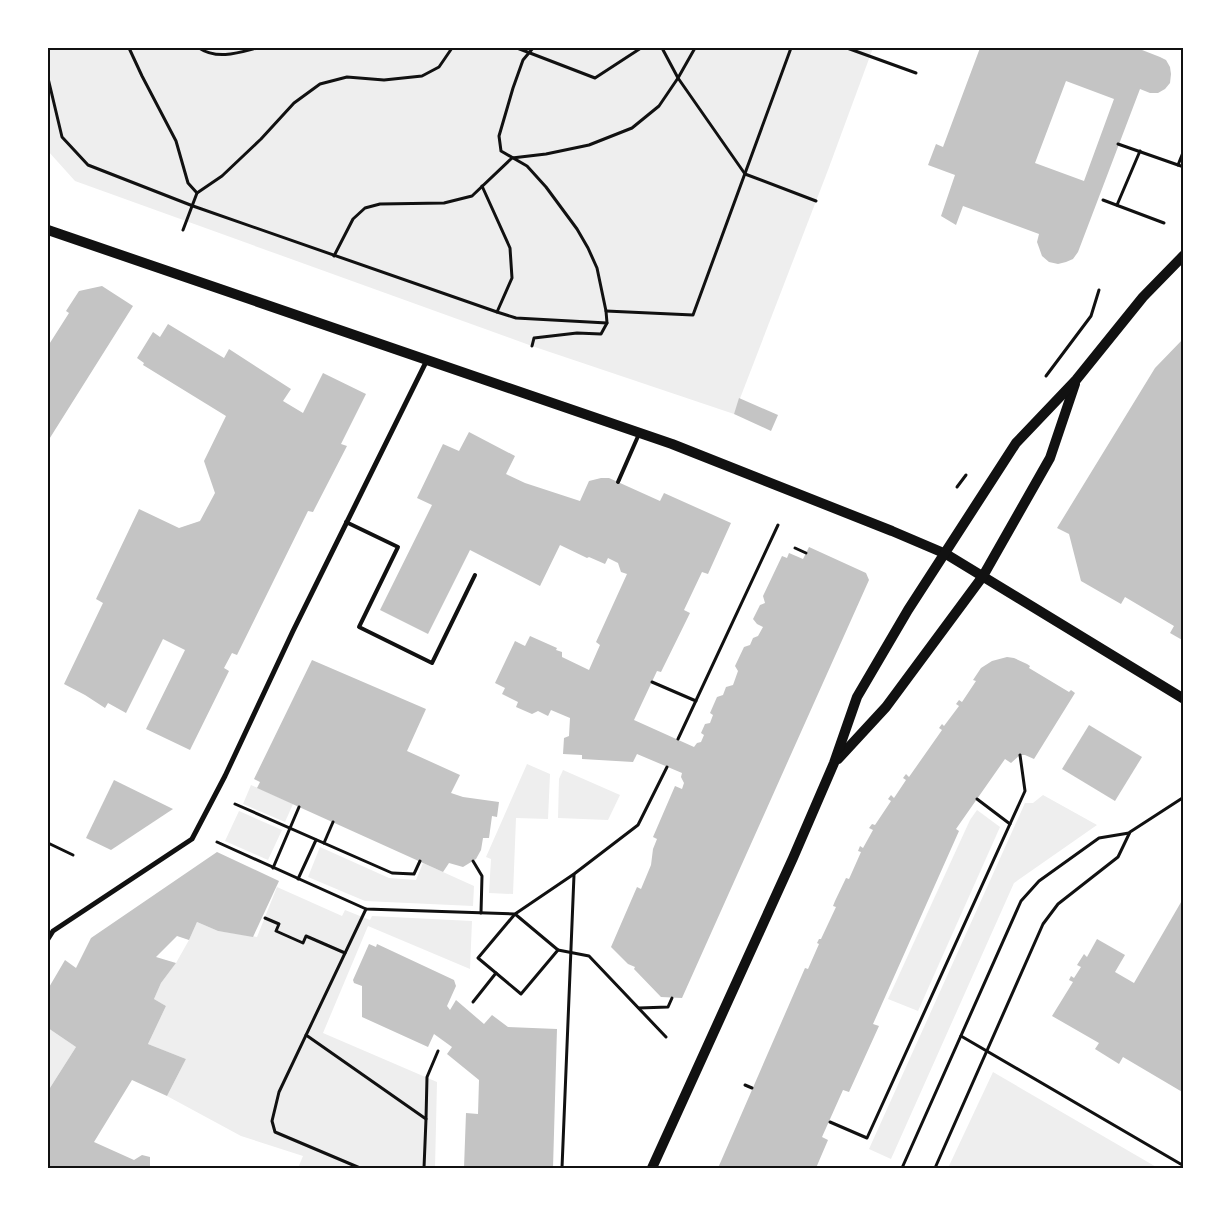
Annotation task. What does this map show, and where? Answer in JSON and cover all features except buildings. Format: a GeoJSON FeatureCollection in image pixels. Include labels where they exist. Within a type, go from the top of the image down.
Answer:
{"type":"FeatureCollection","features":[{"type":"Feature","properties":{"kind":"main road"},"geometry":{"type":"LineString","coordinates":[[48,230],[672,444],[946,554],[1184,698]]}},
{"type":"Feature","properties":{"kind":"main road"},"geometry":{"type":"LineString","coordinates":[[652,1168],[786,875],[834,763],[857,697],[908,610],[1016,443],[1076,380],[1143,297],[1184,255]]}},
{"type":"Feature","properties":{"kind":"main road"},"geometry":{"type":"LineString","coordinates":[[834,763],[886,707],[982,576],[1050,458],[1076,380]]}},
{"type":"Feature","properties":{"kind":"street"},"geometry":{"type":"LineString","coordinates":[[48,939],[53,931],[192,838],[225,776],[346,522],[427,360]]}},
{"type":"Feature","properties":{"kind":"lane"},"geometry":{"type":"LineString","coordinates":[[618,482],[639,433]]}},
{"type":"Feature","properties":{"kind":"lane"},"geometry":{"type":"LineString","coordinates":[[346,522],[398,547],[359,627],[432,663],[475,575]]}},
{"type":"Feature","properties":{"kind":"path"},"geometry":{"type":"LineString","coordinates":[[129,48],[176,141],[188,182],[197,193]]}},
{"type":"Feature","properties":{"kind":"path"},"geometry":{"type":"LineString","coordinates":[[199,48],[206,52],[230,55],[257,48]]}},
{"type":"Feature","properties":{"kind":"path"},"geometry":{"type":"LineString","coordinates":[[183,230],[197,193],[222,176],[261,139],[294,103],[320,84],[347,77],[384,80],[422,76],[438,67],[452,48]]}},
{"type":"Feature","properties":{"kind":"path"},"geometry":{"type":"LineString","coordinates":[[517,48],[595,78],[641,48]]}},
{"type":"Feature","properties":{"kind":"path"},"geometry":{"type":"LineString","coordinates":[[532,346],[534,338],[576,333],[601,334],[607,323],[597,268],[577,228],[546,187],[527,166],[501,151],[499,136],[513,88],[524,60],[533,48]]}},
{"type":"Feature","properties":{"kind":"path"},"geometry":{"type":"LineString","coordinates":[[662,48],[678,78],[745,174],[816,201]]}},
{"type":"Feature","properties":{"kind":"path"},"geometry":{"type":"LineString","coordinates":[[334,256],[352,219],[365,208],[380,204],[444,202],[472,196],[512,158],[546,154],[589,145],[632,128],[659,106],[678,78],[694,48]]}},
{"type":"Feature","properties":{"kind":"path"},"geometry":{"type":"LineString","coordinates":[[606,311],[693,315],[791,48]]}},
{"type":"Feature","properties":{"kind":"path"},"geometry":{"type":"LineString","coordinates":[[847,48],[916,73]]}},
{"type":"Feature","properties":{"kind":"path"},"geometry":{"type":"LineString","coordinates":[[48,78],[62,137],[88,165],[192,206],[516,318],[607,323]]}},
{"type":"Feature","properties":{"kind":"path"},"geometry":{"type":"LineString","coordinates":[[1118,144],[1184,167]]}},
{"type":"Feature","properties":{"kind":"path"},"geometry":{"type":"LineString","coordinates":[[1178,165],[1184,150]]}},
{"type":"Feature","properties":{"kind":"path"},"geometry":{"type":"LineString","coordinates":[[1117,205],[1140,151]]}},
{"type":"Feature","properties":{"kind":"path"},"geometry":{"type":"LineString","coordinates":[[482,186],[510,248],[512,278],[498,312]]}},
{"type":"Feature","properties":{"kind":"path"},"geometry":{"type":"LineString","coordinates":[[1103,200],[1164,223]]}},
{"type":"Feature","properties":{"kind":"path"},"geometry":{"type":"LineString","coordinates":[[678,739],[778,525]]}},
{"type":"Feature","properties":{"kind":"path"},"geometry":{"type":"LineString","coordinates":[[796,548],[806,553]]}},
{"type":"Feature","properties":{"kind":"path"},"geometry":{"type":"LineString","coordinates":[[652,682],[696,701]]}},
{"type":"Feature","properties":{"kind":"path"},"geometry":{"type":"LineString","coordinates":[[830,1122],[867,1138],[1025,792],[1020,755]]}},
{"type":"Feature","properties":{"kind":"path"},"geometry":{"type":"LineString","coordinates":[[558,950],[521,994],[478,958],[515,914],[574,874],[638,825],[667,766]]}},
{"type":"Feature","properties":{"kind":"path"},"geometry":{"type":"LineString","coordinates":[[902,1168],[1021,901],[1039,881],[1099,838],[1130,832],[1184,797]]}},
{"type":"Feature","properties":{"kind":"path"},"geometry":{"type":"LineString","coordinates":[[977,799],[1010,824]]}},
{"type":"Feature","properties":{"kind":"path"},"geometry":{"type":"LineString","coordinates":[[235,804],[392,873],[414,874],[420,861]]}},
{"type":"Feature","properties":{"kind":"path"},"geometry":{"type":"LineString","coordinates":[[273,868],[299,807]]}},
{"type":"Feature","properties":{"kind":"path"},"geometry":{"type":"LineString","coordinates":[[324,843],[333,822]]}},
{"type":"Feature","properties":{"kind":"path"},"geometry":{"type":"LineString","coordinates":[[935,1168],[1042,924],[1058,904],[1118,857],[1130,832]]}},
{"type":"Feature","properties":{"kind":"path"},"geometry":{"type":"LineString","coordinates":[[298,879],[316,840]]}},
{"type":"Feature","properties":{"kind":"path"},"geometry":{"type":"LineString","coordinates":[[217,842],[366,909],[515,914],[558,950],[589,956],[666,1038]]}},
{"type":"Feature","properties":{"kind":"path"},"geometry":{"type":"LineString","coordinates":[[48,843],[73,855]]}},
{"type":"Feature","properties":{"kind":"path"},"geometry":{"type":"LineString","coordinates":[[473,861],[482,876],[481,913]]}},
{"type":"Feature","properties":{"kind":"path"},"geometry":{"type":"LineString","coordinates":[[562,1168],[574,874]]}},
{"type":"Feature","properties":{"kind":"path"},"geometry":{"type":"LineString","coordinates":[[360,1168],[275,1132],[272,1121],[279,1092],[366,909]]}},
{"type":"Feature","properties":{"kind":"path"},"geometry":{"type":"LineString","coordinates":[[265,918],[279,924],[276,931],[303,943],[306,936],[345,953]]}},
{"type":"Feature","properties":{"kind":"path"},"geometry":{"type":"LineString","coordinates":[[473,1002],[496,973]]}},
{"type":"Feature","properties":{"kind":"path"},"geometry":{"type":"LineString","coordinates":[[638,1008],[668,1007],[672,998]]}},
{"type":"Feature","properties":{"kind":"path"},"geometry":{"type":"LineString","coordinates":[[306,1035],[426,1120]]}},
{"type":"Feature","properties":{"kind":"path"},"geometry":{"type":"LineString","coordinates":[[960,1036],[1184,1166]]}},
{"type":"Feature","properties":{"kind":"path"},"geometry":{"type":"LineString","coordinates":[[424,1168],[427,1077],[438,1051]]}},
{"type":"Feature","properties":{"kind":"path"},"geometry":{"type":"LineString","coordinates":[[745,1085],[752,1088]]}},
{"type":"Feature","properties":{"kind":"shaded area"},"geometry":{"type":"Polygon","coordinates":[[[48,48],[873,48],[734,414],[532,346],[75,181],[48,151],[48,48]]]}},
{"type":"Feature","properties":{"kind":"shaded area"},"geometry":{"type":"Polygon","coordinates":[[[527,764],[550,774],[548,819],[516,818],[513,894],[489,893],[491,859],[486,857],[527,764]]]}},
{"type":"Feature","properties":{"kind":"shaded area"},"geometry":{"type":"Polygon","coordinates":[[[563,770],[620,795],[608,820],[558,818],[559,779],[563,770]]]}},
{"type":"Feature","properties":{"kind":"shaded area"},"geometry":{"type":"Polygon","coordinates":[[[251,785],[293,804],[285,822],[243,804],[251,785]]]}},
{"type":"Feature","properties":{"kind":"shaded area"},"geometry":{"type":"Polygon","coordinates":[[[1043,795],[1097,825],[1014,883],[891,1159],[869,1149],[1025,803],[1033,803],[1043,795]]]}},
{"type":"Feature","properties":{"kind":"shaded area"},"geometry":{"type":"Polygon","coordinates":[[[977,810],[1000,827],[918,1011],[888,999],[970,820],[977,810]]]}},
{"type":"Feature","properties":{"kind":"shaded area"},"geometry":{"type":"Polygon","coordinates":[[[239,811],[282,830],[268,860],[225,841],[239,811]]]}},
{"type":"Feature","properties":{"kind":"shaded area"},"geometry":{"type":"Polygon","coordinates":[[[320,847],[389,878],[416,880],[423,863],[474,886],[473,906],[365,901],[308,877],[320,847]]]}},
{"type":"Feature","properties":{"kind":"shaded area"},"geometry":{"type":"Polygon","coordinates":[[[277,887],[342,916],[345,910],[370,920],[372,916],[472,921],[470,969],[368,926],[323,1033],[437,1082],[435,1168],[298,1168],[303,1156],[241,1136],[167,1096],[186,1059],[148,1044],[166,1006],[154,999],[161,983],[176,963],[197,922],[218,931],[257,937],[277,887]]]}},
{"type":"Feature","properties":{"kind":"shaded area"},"geometry":{"type":"Polygon","coordinates":[[[48,1028],[76,1047],[48,1091],[48,1028]]]}},
{"type":"Feature","properties":{"kind":"shaded area"},"geometry":{"type":"Polygon","coordinates":[[[993,1072],[1158,1168],[948,1168],[993,1072]]]}}]}
